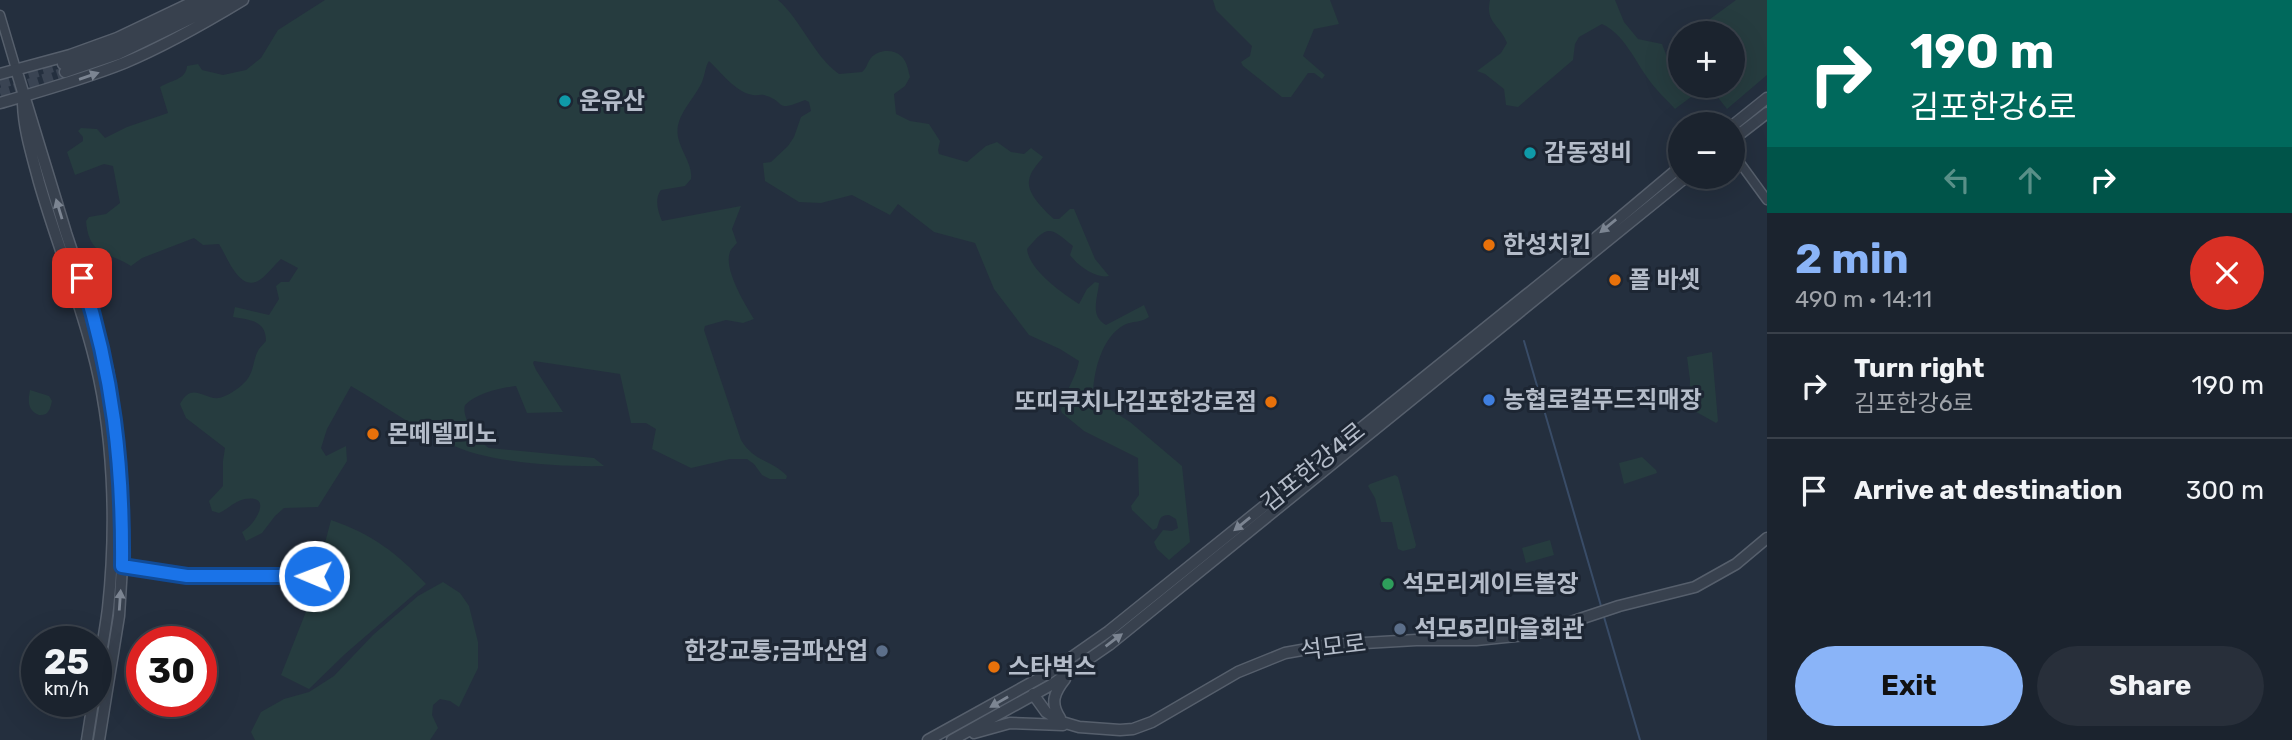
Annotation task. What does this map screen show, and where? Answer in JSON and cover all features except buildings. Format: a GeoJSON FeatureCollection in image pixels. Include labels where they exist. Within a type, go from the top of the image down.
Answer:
{"type":"FeatureCollection","features":[{"type":"Feature","properties":{"kind":"street"},"geometry":{"type":"LineString","coordinates":[[65,83],[59,72],[62,65],[197,0]]}},
{"type":"Feature","properties":{"kind":"street"},"geometry":{"type":"LineString","coordinates":[[62,65],[117,47],[213,0]]}},
{"type":"Feature","properties":{"kind":"street"},"geometry":{"type":"LineString","coordinates":[[0,74],[16,69],[62,65],[118,54],[229,0]]}},
{"type":"Feature","properties":{"kind":"street"},"geometry":{"type":"LineString","coordinates":[[0,103],[125,62],[243,0]]}},
{"type":"Feature","properties":{"kind":"street"},"geometry":{"type":"LineString","coordinates":[[0,16],[23,96],[24,127],[98,373],[111,484],[119,617],[99,740]]}},
{"type":"Feature","properties":{"kind":"street"},"geometry":{"type":"LineString","coordinates":[[1745,116],[1767,99]]}},
{"type":"Feature","properties":{"kind":"street"},"geometry":{"type":"LineString","coordinates":[[1745,130],[1767,113]]}},
{"type":"Feature","properties":{"kind":"street"},"geometry":{"type":"LineString","coordinates":[[1745,170],[1767,200]]}},
{"type":"Feature","properties":{"kind":"street","name":"김포한강4로"},"geometry":{"type":"LineString","coordinates":[[928,740],[1049,673],[1108,631],[1561,267],[1668,177]]}},
{"type":"Feature","properties":{"kind":"street","name":"김포한강4로"},"geometry":{"type":"LineString","coordinates":[[954,739],[1073,670],[1109,645],[1671,189]]}},
{"type":"Feature","properties":{"kind":"street","name":"석모로"},"geometry":{"type":"LineString","coordinates":[[1033,694],[1046,712],[1062,722],[1079,727],[1119,730],[1144,725],[1238,672],[1270,658],[1302,649],[1535,634],[1619,606],[1695,587],[1736,564],[1767,538]]}},
{"type":"Feature","properties":{"kind":"street"},"geometry":{"type":"LineString","coordinates":[[117,565],[187,576],[314,576]]}},
{"type":"Feature","properties":{"kind":"street"},"geometry":{"type":"LineString","coordinates":[[106,626],[117,565]]}},
{"type":"Feature","properties":{"kind":"street"},"geometry":{"type":"LineString","coordinates":[[1062,722],[1053,702],[1058,689],[1073,670]]}},
{"type":"Feature","properties":{"kind":"street"},"geometry":{"type":"LineString","coordinates":[[87,740],[91,717]]}},
{"type":"Feature","properties":{"kind":"street"},"geometry":{"type":"LineString","coordinates":[[954,739],[1010,723],[1079,727]]}},
{"type":"Feature","properties":{"kind":"green space"},"geometry":{"type":"Polygon","coordinates":[[[325,0],[778,0],[822,57],[839,74],[862,72],[871,58],[878,53],[886,51],[898,54],[905,60],[910,77],[905,86],[894,94],[896,114],[910,121],[929,124],[940,141],[939,154],[967,162],[986,146],[997,142],[1011,152],[1024,154],[1031,148],[1043,157],[1030,177],[1029,186],[1034,197],[1054,219],[1059,219],[1070,209],[1074,209],[1095,259],[1109,276],[1098,275],[1082,267],[1070,255],[1073,246],[1049,231],[1040,235],[1027,249],[1040,273],[1079,304],[1087,289],[1095,282],[1099,283],[1096,311],[1106,325],[1144,305],[1149,317],[1124,325],[1110,337],[1097,365],[1093,393],[1100,403],[1130,422],[1182,466],[1190,542],[1169,560],[1157,549],[1154,542],[1163,530],[1172,531],[1178,528],[1176,519],[1169,515],[1163,516],[1153,530],[1132,510],[1131,506],[1139,495],[1138,458],[1084,431],[1062,413],[1079,361],[1029,335],[994,289],[975,243],[934,232],[898,204],[890,215],[852,195],[821,203],[799,202],[765,181],[763,163],[771,162],[788,146],[801,117],[811,111],[809,102],[805,100],[784,106],[764,95],[746,93],[734,86],[709,61],[702,82],[679,122],[678,137],[691,179],[685,186],[661,190],[657,201],[658,210],[662,221],[741,206],[732,229],[737,243],[730,251],[730,268],[736,287],[754,319],[743,323],[726,320],[705,326],[704,330],[741,440],[757,457],[787,476],[786,479],[770,479],[762,475],[747,459],[730,459],[691,468],[652,449],[656,429],[646,423],[631,423],[620,374],[534,361],[536,370],[563,412],[527,413],[516,386],[503,388],[482,394],[465,405],[464,410],[471,429],[489,448],[594,458],[604,466],[530,463],[474,453],[431,435],[351,386],[327,429],[321,448],[326,456],[346,446],[347,461],[318,507],[284,508],[262,533],[246,541],[242,532],[256,517],[259,501],[245,499],[219,513],[212,511],[209,501],[223,486],[225,448],[186,418],[180,404],[185,397],[194,393],[214,398],[222,397],[247,380],[257,353],[266,341],[265,334],[256,322],[233,317],[235,307],[269,315],[279,299],[276,286],[281,282],[289,282],[298,268],[281,259],[261,279],[253,283],[247,282],[235,272],[219,244],[203,245],[194,238],[142,258],[131,266],[107,255],[91,241],[86,221],[89,217],[106,214],[120,203],[113,166],[104,164],[75,175],[67,152],[83,141],[78,131],[81,128],[97,129],[105,138],[127,127],[168,113],[160,87],[181,77],[187,66],[198,64],[202,70],[223,75],[246,70],[261,58],[278,30],[325,0]]]}},
{"type":"Feature","properties":{"kind":"green space"},"geometry":{"type":"Polygon","coordinates":[[[1213,0],[1330,0],[1339,24],[1314,29],[1303,56],[1325,75],[1322,79],[1314,73],[1308,73],[1291,97],[1282,97],[1243,66],[1241,62],[1250,56],[1252,46],[1216,10],[1213,0]]]}},
{"type":"Feature","properties":{"kind":"green space"},"geometry":{"type":"Polygon","coordinates":[[[1490,0],[1615,0],[1624,22],[1638,39],[1662,44],[1668,58],[1668,98],[1690,98],[1675,109],[1652,84],[1617,34],[1602,24],[1579,37],[1575,44],[1573,60],[1518,107],[1506,105],[1504,89],[1477,71],[1501,53],[1507,43],[1491,19],[1490,0]]]}},
{"type":"Feature","properties":{"kind":"green space"},"geometry":{"type":"Polygon","coordinates":[[[1736,0],[1767,0],[1767,75],[1745,94],[1745,21],[1707,21],[1736,0]]]}},
{"type":"Feature","properties":{"kind":"green space"},"geometry":{"type":"Polygon","coordinates":[[[1718,98],[1740,98],[1727,109],[1718,98]]]}},
{"type":"Feature","properties":{"kind":"green space"},"geometry":{"type":"Polygon","coordinates":[[[1712,352],[1718,421],[1716,423],[1689,406],[1687,357],[1712,352]]]}},
{"type":"Feature","properties":{"kind":"green space"},"geometry":{"type":"Polygon","coordinates":[[[30,390],[49,396],[52,401],[47,413],[39,415],[32,411],[30,390]]]}},
{"type":"Feature","properties":{"kind":"green space"},"geometry":{"type":"Polygon","coordinates":[[[1642,457],[1657,473],[1624,484],[1619,463],[1642,457]]]}},
{"type":"Feature","properties":{"kind":"green space"},"geometry":{"type":"Polygon","coordinates":[[[1395,475],[1398,477],[1416,545],[1415,548],[1403,551],[1398,549],[1392,522],[1381,522],[1375,498],[1368,486],[1395,475]]]}},
{"type":"Feature","properties":{"kind":"green space"},"geometry":{"type":"Polygon","coordinates":[[[331,520],[383,546],[426,584],[309,689],[281,675],[309,604],[331,520]]]}},
{"type":"Feature","properties":{"kind":"green space"},"geometry":{"type":"Polygon","coordinates":[[[1550,540],[1554,555],[1526,563],[1522,548],[1550,540]]]}},
{"type":"Feature","properties":{"kind":"green space"},"geometry":{"type":"Polygon","coordinates":[[[443,582],[460,593],[469,606],[478,642],[478,668],[459,707],[440,699],[433,705],[432,715],[438,728],[430,740],[255,740],[251,732],[261,712],[284,699],[309,692],[334,676],[373,635],[418,596],[443,582]]]}},
{"type":"Feature","properties":{"kind":"waterway"},"geometry":{"type":"LineString","coordinates":[[1524,341],[1601,606]]}},
{"type":"Feature","properties":{"kind":"waterway"},"geometry":{"type":"LineString","coordinates":[[1604,617],[1640,740]]}},
{"type":"Feature","properties":{"kind":"tunnel"},"geometry":{"type":"LineString","coordinates":[[0,84],[63,64]]}},
{"type":"Feature","properties":{"kind":"tunnel"},"geometry":{"type":"LineString","coordinates":[[0,93],[65,72]]}},
{"type":"Feature","properties":{"kind":"place","name":"운유산"},"geometry":{"type":"Point","coordinates":[565,101]}},
{"type":"Feature","properties":{"kind":"place","name":"감동정비"},"geometry":{"type":"Point","coordinates":[1530,153]}},
{"type":"Feature","properties":{"kind":"place","name":"한성치킨"},"geometry":{"type":"Point","coordinates":[1489,245]}},
{"type":"Feature","properties":{"kind":"place","name":"폴 바셋"},"geometry":{"type":"Point","coordinates":[1615,280]}},
{"type":"Feature","properties":{"kind":"place","name":"농협로컬푸드직매장"},"geometry":{"type":"Point","coordinates":[1489,400]}},
{"type":"Feature","properties":{"kind":"place","name":"또띠쿠치나김포한강로점"},"geometry":{"type":"Point","coordinates":[1271,402]}},
{"type":"Feature","properties":{"kind":"place","name":"몬떼델피노"},"geometry":{"type":"Point","coordinates":[373,434]}},
{"type":"Feature","properties":{"kind":"place","name":"석모리게이트볼장"},"geometry":{"type":"Point","coordinates":[1388,584]}},
{"type":"Feature","properties":{"kind":"place","name":"석모5리마을회관"},"geometry":{"type":"Point","coordinates":[1400,629]}},
{"type":"Feature","properties":{"kind":"place","name":"한강교통;금파산업"},"geometry":{"type":"Point","coordinates":[882,651]}},
{"type":"Feature","properties":{"kind":"place","name":"스타벅스"},"geometry":{"type":"Point","coordinates":[994,667]}},
{"type":"Feature","properties":{"kind":"route"},"geometry":{"type":"LineString","coordinates":[[82,278],[103,349],[115,416],[122,508],[122,566],[187,576],[314,576]]}}]}
